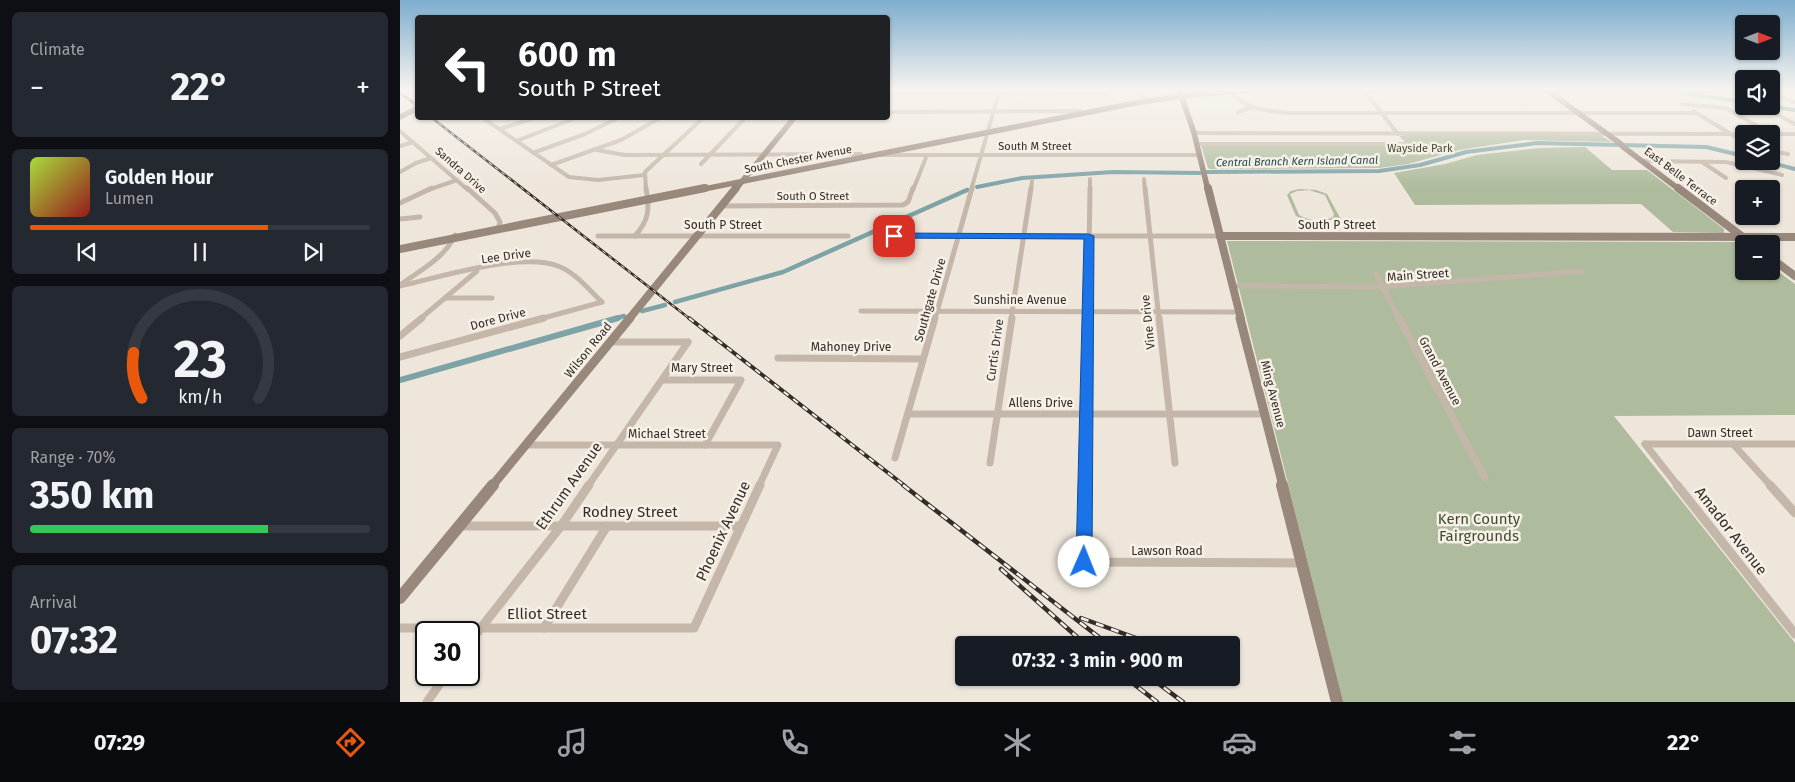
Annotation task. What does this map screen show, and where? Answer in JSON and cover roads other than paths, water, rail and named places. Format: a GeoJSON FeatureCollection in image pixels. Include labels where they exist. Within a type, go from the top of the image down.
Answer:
{"type":"FeatureCollection","features":[{"type":"Feature","properties":{"kind":"main road","name":"Wilson Road"},"geometry":{"type":"LineString","coordinates":[[400,598],[791,122]]}},
{"type":"Feature","properties":{"kind":"main road","name":"South Chester Avenue"},"geometry":{"type":"LineString","coordinates":[[835,161],[861,154],[1030,122]]}},
{"type":"Feature","properties":{"kind":"main road","name":"Ming Avenue"},"geometry":{"type":"LineString","coordinates":[[1191,122],[1338,702]]}},
{"type":"Feature","properties":{"kind":"main road"},"geometry":{"type":"LineString","coordinates":[[1590,122],[1621,145]]}},
{"type":"Feature","properties":{"kind":"main road","name":"South Chester Avenue"},"geometry":{"type":"LineString","coordinates":[[400,245],[498,228],[872,155],[931,140],[988,130]]}},
{"type":"Feature","properties":{"kind":"main road","name":"South Chester Avenue"},"geometry":{"type":"LineString","coordinates":[[400,249],[455,236]]}},
{"type":"Feature","properties":{"kind":"main road","name":"South P Street"},"geometry":{"type":"LineString","coordinates":[[1220,236],[1735,237]]}},
{"type":"Feature","properties":{"kind":"main road","name":"South P Street"},"geometry":{"type":"LineString","coordinates":[[1780,237],[1795,237]]}},
{"type":"Feature","properties":{"kind":"main road"},"geometry":{"type":"LineString","coordinates":[[1780,265],[1795,276]]}},
{"type":"Feature","properties":{"kind":"street"},"geometry":{"type":"LineString","coordinates":[[491,122],[566,175],[580,179],[598,180],[644,175],[662,155],[699,122]]}},
{"type":"Feature","properties":{"kind":"street"},"geometry":{"type":"LineString","coordinates":[[500,129],[522,122]]}},
{"type":"Feature","properties":{"kind":"street"},"geometry":{"type":"LineString","coordinates":[[516,141],[568,122]]}},
{"type":"Feature","properties":{"kind":"street"},"geometry":{"type":"LineString","coordinates":[[533,153],[585,134],[610,122]]}},
{"type":"Feature","properties":{"kind":"street"},"geometry":{"type":"LineString","coordinates":[[552,165],[598,150],[653,122]]}},
{"type":"Feature","properties":{"kind":"street"},"geometry":{"type":"LineString","coordinates":[[701,164],[740,122]]}},
{"type":"Feature","properties":{"kind":"street","name":"Southgate Drive"},"geometry":{"type":"LineString","coordinates":[[895,458],[991,122]]}},
{"type":"Feature","properties":{"kind":"street"},"geometry":{"type":"LineString","coordinates":[[1389,122],[1398,134]]}},
{"type":"Feature","properties":{"kind":"street"},"geometry":{"type":"LineString","coordinates":[[1710,122],[1735,137]]}},
{"type":"Feature","properties":{"kind":"street","name":"Sandra Drive"},"geometry":{"type":"LineString","coordinates":[[400,131],[497,215],[500,222],[498,228]]}},
{"type":"Feature","properties":{"kind":"street"},"geometry":{"type":"LineString","coordinates":[[1194,133],[1735,134]]}},
{"type":"Feature","properties":{"kind":"street"},"geometry":{"type":"LineString","coordinates":[[1780,134],[1795,134]]}},
{"type":"Feature","properties":{"kind":"street"},"geometry":{"type":"LineString","coordinates":[[400,146],[413,142]]}},
{"type":"Feature","properties":{"kind":"street"},"geometry":{"type":"LineString","coordinates":[[1196,144],[1406,144]]}},
{"type":"Feature","properties":{"kind":"street","name":"East Belle Terrace"},"geometry":{"type":"LineString","coordinates":[[1621,145],[1740,235]]}},
{"type":"Feature","properties":{"kind":"street"},"geometry":{"type":"LineString","coordinates":[[900,148],[904,153],[912,155]]}},
{"type":"Feature","properties":{"kind":"street"},"geometry":{"type":"LineString","coordinates":[[598,150],[618,155],[861,154]]}},
{"type":"Feature","properties":{"kind":"street"},"geometry":{"type":"LineString","coordinates":[[1780,152],[1788,154]]}},
{"type":"Feature","properties":{"kind":"street"},"geometry":{"type":"LineString","coordinates":[[824,154],[833,156],[835,161]]}},
{"type":"Feature","properties":{"kind":"street","name":"South M Street"},"geometry":{"type":"LineString","coordinates":[[872,155],[1199,155]]}},
{"type":"Feature","properties":{"kind":"street","name":"South O Street"},"geometry":{"type":"LineString","coordinates":[[722,206],[903,205],[908,202],[927,155]]}},
{"type":"Feature","properties":{"kind":"street"},"geometry":{"type":"LineString","coordinates":[[400,172],[416,163],[431,158]]}},
{"type":"Feature","properties":{"kind":"street"},"geometry":{"type":"LineString","coordinates":[[1642,161],[1740,164],[1782,175]]}},
{"type":"Feature","properties":{"kind":"street"},"geometry":{"type":"LineString","coordinates":[[1702,162],[1726,178]]}},
{"type":"Feature","properties":{"kind":"street"},"geometry":{"type":"LineString","coordinates":[[635,236],[649,219],[650,212],[646,198],[644,175]]}},
{"type":"Feature","properties":{"kind":"street","name":"Lawson Road"},"geometry":{"type":"LineString","coordinates":[[1090,179],[1084,562],[1302,563]]}},
{"type":"Feature","properties":{"kind":"street","name":"Vine Drive"},"geometry":{"type":"LineString","coordinates":[[1144,179],[1175,463]]}},
{"type":"Feature","properties":{"kind":"street"},"geometry":{"type":"LineString","coordinates":[[400,203],[420,192],[457,180]]}},
{"type":"Feature","properties":{"kind":"street","name":"Curtis Drive"},"geometry":{"type":"LineString","coordinates":[[990,463],[1032,181]]}},
{"type":"Feature","properties":{"kind":"street"},"geometry":{"type":"LineString","coordinates":[[400,219],[420,217]]}},
{"type":"Feature","properties":{"kind":"street"},"geometry":{"type":"LineString","coordinates":[[400,286],[447,249],[455,236]]}},
{"type":"Feature","properties":{"kind":"street","name":"South P Street"},"geometry":{"type":"LineString","coordinates":[[598,236],[848,236]]}},
{"type":"Feature","properties":{"kind":"street","name":"South P Street"},"geometry":{"type":"LineString","coordinates":[[878,236],[1220,236]]}},
{"type":"Feature","properties":{"kind":"street","name":"Lee Drive"},"geometry":{"type":"LineString","coordinates":[[400,286],[520,262],[552,264],[562,268],[602,302]]}},
{"type":"Feature","properties":{"kind":"street"},"geometry":{"type":"LineString","coordinates":[[400,336],[479,270]]}},
{"type":"Feature","properties":{"kind":"street","name":"Main Street"},"geometry":{"type":"LineString","coordinates":[[1233,286],[1382,288],[1582,271]]}},
{"type":"Feature","properties":{"kind":"street","name":"Grand Avenue"},"geometry":{"type":"LineString","coordinates":[[1376,274],[1485,478]]}},
{"type":"Feature","properties":{"kind":"street"},"geometry":{"type":"LineString","coordinates":[[445,298],[492,298]]}},
{"type":"Feature","properties":{"kind":"street","name":"Dore Drive"},"geometry":{"type":"LineString","coordinates":[[400,358],[602,302]]}},
{"type":"Feature","properties":{"kind":"street","name":"Sunshine Avenue"},"geometry":{"type":"LineString","coordinates":[[861,311],[1239,312]]}},
{"type":"Feature","properties":{"kind":"street","name":"Ethrum Avenue"},"geometry":{"type":"LineString","coordinates":[[480,627],[561,526],[688,342],[610,342]]}},
{"type":"Feature","properties":{"kind":"street","name":"Mahoney Drive"},"geometry":{"type":"LineString","coordinates":[[778,358],[924,359]]}},
{"type":"Feature","properties":{"kind":"street","name":"Mary Street"},"geometry":{"type":"LineString","coordinates":[[662,380],[741,380],[704,445]]}},
{"type":"Feature","properties":{"kind":"street","name":"Allens Drive"},"geometry":{"type":"LineString","coordinates":[[908,414],[1265,414]]}},
{"type":"Feature","properties":{"kind":"street","name":"Dawn Street"},"geometry":{"type":"LineString","coordinates":[[1645,444],[1795,444]]}},
{"type":"Feature","properties":{"kind":"street","name":"Amador Avenue"},"geometry":{"type":"LineString","coordinates":[[1645,444],[1795,634]]}},
{"type":"Feature","properties":{"kind":"street"},"geometry":{"type":"LineString","coordinates":[[1732,444],[1795,512]]}},
{"type":"Feature","properties":{"kind":"street","name":"Michael Street"},"geometry":{"type":"LineString","coordinates":[[526,445],[778,445]]}},
{"type":"Feature","properties":{"kind":"street","name":"Phoenix Avenue"},"geometry":{"type":"LineString","coordinates":[[694,628],[778,445]]}},
{"type":"Feature","properties":{"kind":"street","name":"Rodney Street"},"geometry":{"type":"LineString","coordinates":[[459,526],[740,526]]}},
{"type":"Feature","properties":{"kind":"street"},"geometry":{"type":"LineString","coordinates":[[544,628],[607,526]]}},
{"type":"Feature","properties":{"kind":"street","name":"Elliot Street"},"geometry":{"type":"LineString","coordinates":[[400,628],[415,628]]}},
{"type":"Feature","properties":{"kind":"street","name":"Elliot Street"},"geometry":{"type":"LineString","coordinates":[[480,628],[694,628]]}},
{"type":"Feature","properties":{"kind":"street"},"geometry":{"type":"LineString","coordinates":[[427,702],[438,686]]}},
{"type":"Feature","properties":{"kind":"waterway","name":"Central Branch Kern Island Canal"},"geometry":{"type":"LineString","coordinates":[[1207,172],[1379,171],[1420,165],[1466,152],[1537,143],[1706,147],[1735,154]]}},
{"type":"Feature","properties":{"kind":"waterway","name":"Central Branch Kern Island Canal"},"geometry":{"type":"LineString","coordinates":[[1780,165],[1795,169]]}},
{"type":"Feature","properties":{"kind":"waterway","name":"Central Branch Kern Island Canal"},"geometry":{"type":"LineString","coordinates":[[977,187],[1022,178],[1113,172],[1200,173]]}},
{"type":"Feature","properties":{"kind":"waterway","name":"Central Branch Kern Island Canal"},"geometry":{"type":"LineString","coordinates":[[675,302],[783,272],[967,190]]}},
{"type":"Feature","properties":{"kind":"waterway","name":"Central Branch Kern Island Canal"},"geometry":{"type":"LineString","coordinates":[[642,311],[665,305]]}},
{"type":"Feature","properties":{"kind":"waterway","name":"Central Branch Kern Island Canal"},"geometry":{"type":"LineString","coordinates":[[614,319],[624,316]]}},
{"type":"Feature","properties":{"kind":"waterway","name":"Central Branch Kern Island Canal"},"geometry":{"type":"LineString","coordinates":[[400,380],[618,318]]}},
{"type":"Feature","properties":{"kind":"railway"},"geometry":{"type":"LineString","coordinates":[[437,122],[690,319]]}},
{"type":"Feature","properties":{"kind":"railway"},"geometry":{"type":"LineString","coordinates":[[689,318],[905,486]]}},
{"type":"Feature","properties":{"kind":"railway"},"geometry":{"type":"LineString","coordinates":[[903,485],[1097,636]]}},
{"type":"Feature","properties":{"kind":"railway"},"geometry":{"type":"LineString","coordinates":[[1001,569],[1076,636]]}},
{"type":"Feature","properties":{"kind":"railway"},"geometry":{"type":"LineString","coordinates":[[1081,618],[1130,636]]}},
{"type":"Feature","properties":{"kind":"railway"},"geometry":{"type":"LineString","coordinates":[[1136,686],[1157,702]]}},
{"type":"Feature","properties":{"kind":"railway"},"geometry":{"type":"LineString","coordinates":[[1162,686],[1183,702]]}},
{"type":"Feature","properties":{"kind":"park label","name":"Wayside Park"},"geometry":{"type":"Point","coordinates":[1420,148]}},
{"type":"Feature","properties":{"kind":"park label","name":"Kern County Fairgrounds"},"geometry":{"type":"Point","coordinates":[1479,528]}}]}
